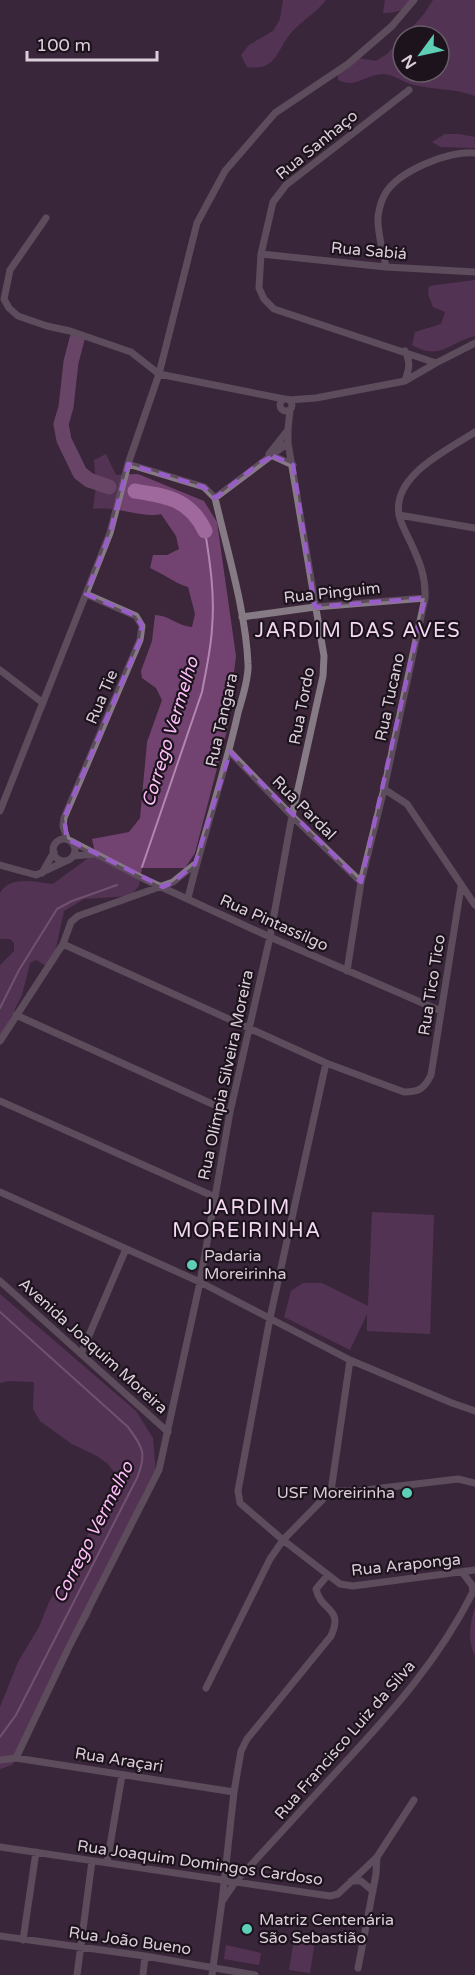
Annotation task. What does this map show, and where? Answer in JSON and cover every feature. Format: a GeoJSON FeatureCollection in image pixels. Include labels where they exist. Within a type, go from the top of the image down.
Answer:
{"type":"FeatureCollection","features":[{"type":"Feature","properties":{"kind":"street"},"geometry":{"type":"LineString","coordinates":[[0,811],[110,533],[128,464],[159,374],[197,223],[225,171],[275,113],[348,64],[392,26],[414,0]]}},
{"type":"Feature","properties":{"kind":"street","name":"Rua Sanhaço"},"geometry":{"type":"LineString","coordinates":[[409,90],[286,185],[273,202],[261,255],[259,288],[264,299],[274,309],[436,363]]}},
{"type":"Feature","properties":{"kind":"street"},"geometry":{"type":"LineString","coordinates":[[386,267],[378,215],[385,193],[403,176],[435,159],[466,152],[475,153]]}},
{"type":"Feature","properties":{"kind":"street"},"geometry":{"type":"LineString","coordinates":[[46,218],[10,270],[4,299],[9,308],[18,316],[47,326],[70,330],[130,352],[159,374],[272,396],[286,405],[405,381],[475,343]]}},
{"type":"Feature","properties":{"kind":"street","name":"Rua Sabiá"},"geometry":{"type":"LineString","coordinates":[[261,255],[386,267],[475,272]]}},
{"type":"Feature","properties":{"kind":"street"},"geometry":{"type":"LineString","coordinates":[[405,351],[409,360],[405,381]]}},
{"type":"Feature","properties":{"kind":"street","name":"Rua Tordo"},"geometry":{"type":"LineString","coordinates":[[270,937],[292,816],[323,676],[324,656],[288,443],[286,405]]}},
{"type":"Feature","properties":{"kind":"street"},"geometry":{"type":"LineString","coordinates":[[128,464],[204,487],[215,498],[260,463],[288,430]]}},
{"type":"Feature","properties":{"kind":"street"},"geometry":{"type":"LineString","coordinates":[[475,432],[417,471],[405,483],[399,498],[399,515],[475,528]]}},
{"type":"Feature","properties":{"kind":"street"},"geometry":{"type":"LineString","coordinates":[[260,463],[273,456],[288,443]]}},
{"type":"Feature","properties":{"kind":"street"},"geometry":{"type":"LineString","coordinates":[[273,456],[293,465]]}},
{"type":"Feature","properties":{"kind":"street","name":"Rua Tangara"},"geometry":{"type":"LineString","coordinates":[[188,898],[195,864],[230,752],[248,666],[242,616],[215,498]]}},
{"type":"Feature","properties":{"kind":"street","name":"Rua Tucano"},"geometry":{"type":"LineString","coordinates":[[347,970],[361,882],[384,789],[425,598],[426,581],[399,515]]}},
{"type":"Feature","properties":{"kind":"street","name":"Rua Tie"},"geometry":{"type":"LineString","coordinates":[[69,840],[63,826],[64,818],[140,640],[142,626],[136,616],[86,594]]}},
{"type":"Feature","properties":{"kind":"street","name":"Rua Pinguim"},"geometry":{"type":"LineString","coordinates":[[242,616],[315,607],[425,598]]}},
{"type":"Feature","properties":{"kind":"street"},"geometry":{"type":"LineString","coordinates":[[0,669],[43,703]]}},
{"type":"Feature","properties":{"kind":"street","name":"Rua Pardal"},"geometry":{"type":"LineString","coordinates":[[230,752],[361,882]]}},
{"type":"Feature","properties":{"kind":"street"},"geometry":{"type":"LineString","coordinates":[[384,789],[407,804],[475,905]]}},
{"type":"Feature","properties":{"kind":"street"},"geometry":{"type":"LineString","coordinates":[[42,874],[58,840],[69,840],[75,848],[73,856]]}},
{"type":"Feature","properties":{"kind":"street","name":"Rua Pintassilgo"},"geometry":{"type":"LineString","coordinates":[[69,840],[144,879],[270,937],[441,1011]]}},
{"type":"Feature","properties":{"kind":"street"},"geometry":{"type":"LineString","coordinates":[[54,852],[58,859],[66,861]]}},
{"type":"Feature","properties":{"kind":"street"},"geometry":{"type":"LineString","coordinates":[[0,865],[36,875],[42,874],[73,856],[98,854]]}},
{"type":"Feature","properties":{"kind":"street"},"geometry":{"type":"LineString","coordinates":[[0,1041],[63,944],[71,922],[78,916],[163,886],[181,877],[195,864]]}},
{"type":"Feature","properties":{"kind":"street"},"geometry":{"type":"LineString","coordinates":[[138,896],[143,888],[144,879]]}},
{"type":"Feature","properties":{"kind":"street","name":"Rua Tico Tico"},"geometry":{"type":"LineString","coordinates":[[326,1063],[404,1092],[417,1092],[426,1086],[431,1075],[461,887]]}},
{"type":"Feature","properties":{"kind":"street","name":"Rua Olímpia Silveira Moreira"},"geometry":{"type":"LineString","coordinates":[[16,1758],[68,1649],[159,1470],[200,1282],[230,1112],[270,937]]}},
{"type":"Feature","properties":{"kind":"street"},"geometry":{"type":"LineString","coordinates":[[63,944],[326,1063]]}},
{"type":"Feature","properties":{"kind":"street"},"geometry":{"type":"LineString","coordinates":[[16,1016],[230,1112]]}},
{"type":"Feature","properties":{"kind":"street","name":"Rua Araponga"},"geometry":{"type":"LineString","coordinates":[[326,1063],[270,1318],[238,1491],[240,1503],[327,1576],[340,1584],[353,1586],[475,1570]]}},
{"type":"Feature","properties":{"kind":"street"},"geometry":{"type":"LineString","coordinates":[[0,1101],[215,1197]]}},
{"type":"Feature","properties":{"kind":"street"},"geometry":{"type":"LineString","coordinates":[[0,1192],[200,1282],[350,1360],[475,1411]]}},
{"type":"Feature","properties":{"kind":"street"},"geometry":{"type":"LineString","coordinates":[[81,1354],[126,1249]]}},
{"type":"Feature","properties":{"kind":"street","name":"Avenida Joaquim Moreira"},"geometry":{"type":"LineString","coordinates":[[0,1281],[168,1432]]}},
{"type":"Feature","properties":{"kind":"street"},"geometry":{"type":"LineString","coordinates":[[206,1688],[270,1559],[283,1540],[331,1491],[350,1360]]}},
{"type":"Feature","properties":{"kind":"street"},"geometry":{"type":"LineString","coordinates":[[331,1491],[357,1491],[458,1479],[475,1483]]}},
{"type":"Feature","properties":{"kind":"street"},"geometry":{"type":"LineString","coordinates":[[462,1572],[474,1590]]}},
{"type":"Feature","properties":{"kind":"street"},"geometry":{"type":"LineString","coordinates":[[212,1975],[241,1751],[247,1739],[331,1636],[336,1624],[335,1615],[318,1598],[316,1589],[327,1576]]}},
{"type":"Feature","properties":{"kind":"street","name":"Rua Francisco Luiz da Silva"},"geometry":{"type":"LineString","coordinates":[[222,1901],[236,1881],[378,1728],[435,1658],[459,1620],[474,1590]]}},
{"type":"Feature","properties":{"kind":"street","name":"Rua Araçari"},"geometry":{"type":"LineString","coordinates":[[0,1760],[16,1758],[234,1792]]}},
{"type":"Feature","properties":{"kind":"street"},"geometry":{"type":"LineString","coordinates":[[107,1863],[123,1775]]}},
{"type":"Feature","properties":{"kind":"street"},"geometry":{"type":"LineString","coordinates":[[358,1968],[377,1857],[414,1800]]}},
{"type":"Feature","properties":{"kind":"street","name":"Rua Joaquim Domingos Cardoso"},"geometry":{"type":"LineString","coordinates":[[0,1847],[330,1896],[338,1894],[377,1857]]}},
{"type":"Feature","properties":{"kind":"street"},"geometry":{"type":"LineString","coordinates":[[23,1940],[36,1852]]}},
{"type":"Feature","properties":{"kind":"street"},"geometry":{"type":"LineString","coordinates":[[77,1975],[92,1861]]}},
{"type":"Feature","properties":{"kind":"street"},"geometry":{"type":"LineString","coordinates":[[351,1881],[361,1881],[373,1891]]}},
{"type":"Feature","properties":{"kind":"street","name":"Rua João Bueno"},"geometry":{"type":"LineString","coordinates":[[0,1936],[213,1966],[255,1975]]}},
{"type":"Feature","properties":{"kind":"street"},"geometry":{"type":"LineString","coordinates":[[143,1975],[145,1956]]}},
{"type":"Feature","properties":{"kind":"highlighted area"},"geometry":{"type":"Polygon","coordinates":[[[273,456],[280,458],[293,465],[315,607],[425,598],[361,882],[230,752],[195,864],[173,882],[163,887],[67,839],[64,818],[140,640],[142,626],[136,616],[86,594],[110,533],[128,464],[204,487],[215,498],[260,463],[273,456]]]}},
{"type":"Feature","properties":{"kind":"shaded area"},"geometry":{"type":"Polygon","coordinates":[[[283,0],[326,0],[291,33],[270,63],[264,66],[247,67],[241,55],[249,45],[273,31],[280,19],[283,0]]]}},
{"type":"Feature","properties":{"kind":"shaded area"},"geometry":{"type":"Polygon","coordinates":[[[385,0],[412,0],[399,11],[383,13],[385,0]]]}},
{"type":"Feature","properties":{"kind":"shaded area"},"geometry":{"type":"Polygon","coordinates":[[[433,0],[475,0],[475,96],[411,84],[451,84],[451,24],[415,24],[433,0]]]}},
{"type":"Feature","properties":{"kind":"shaded area"},"geometry":{"type":"Polygon","coordinates":[[[391,50],[391,76],[377,75],[351,83],[338,80],[338,75],[352,57],[376,61],[391,50]]]}},
{"type":"Feature","properties":{"kind":"shaded area"},"geometry":{"type":"Polygon","coordinates":[[[445,134],[475,137],[475,148],[441,147],[432,142],[445,134]]]}},
{"type":"Feature","properties":{"kind":"shaded area"},"geometry":{"type":"Polygon","coordinates":[[[475,280],[475,336],[437,351],[412,345],[415,332],[441,324],[445,312],[433,307],[428,294],[429,286],[475,280]]]}},
{"type":"Feature","properties":{"kind":"shaded area"},"geometry":{"type":"Polygon","coordinates":[[[106,454],[116,475],[138,474],[204,501],[217,522],[236,656],[227,730],[195,853],[185,868],[142,868],[139,886],[130,896],[84,899],[64,911],[53,961],[48,967],[36,960],[30,963],[22,995],[0,1039],[0,965],[14,951],[14,943],[10,939],[0,939],[0,893],[4,887],[17,882],[53,884],[95,853],[92,839],[129,832],[140,818],[147,742],[162,700],[156,688],[142,678],[141,671],[152,641],[155,615],[192,627],[195,614],[188,587],[150,568],[153,555],[167,555],[179,549],[176,536],[161,514],[147,515],[101,508],[93,509],[96,486],[94,460],[106,454]]]}},
{"type":"Feature","properties":{"kind":"shaded area"},"geometry":{"type":"Polygon","coordinates":[[[372,1212],[434,1215],[430,1334],[367,1331],[367,1314],[350,1350],[284,1317],[291,1291],[303,1283],[322,1283],[368,1306],[372,1212]]]}},
{"type":"Feature","properties":{"kind":"shaded area"},"geometry":{"type":"Polygon","coordinates":[[[0,1294],[136,1411],[153,1438],[156,1474],[144,1491],[113,1553],[90,1616],[74,1643],[20,1754],[12,1765],[0,1769],[0,1707],[18,1662],[39,1627],[56,1590],[74,1570],[89,1532],[107,1512],[118,1488],[116,1475],[108,1464],[72,1444],[40,1421],[33,1409],[34,1382],[0,1383],[0,1294]]]}},
{"type":"Feature","properties":{"kind":"shaded area"},"geometry":{"type":"Polygon","coordinates":[[[475,1607],[475,1656],[470,1632],[475,1607]]]}},
{"type":"Feature","properties":{"kind":"shaded area"},"geometry":{"type":"Polygon","coordinates":[[[294,1939],[315,1941],[310,1973],[289,1970],[294,1939]]]}},
{"type":"Feature","properties":{"kind":"shaded area"},"geometry":{"type":"Polygon","coordinates":[[[226,1945],[261,1953],[259,1965],[224,1959],[226,1945]]]}},
{"type":"Feature","properties":{"kind":"waterway"},"geometry":{"type":"LineString","coordinates":[[77,339],[61,424],[64,440],[80,473],[89,480],[109,487]]}},
{"type":"Feature","properties":{"kind":"waterway"},"geometry":{"type":"LineString","coordinates":[[135,491],[167,497],[185,506],[199,520],[205,531]]}},
{"type":"Feature","properties":{"kind":"waterway","name":"Corrego Vermelho"},"geometry":{"type":"LineString","coordinates":[[142,867],[202,692],[207,668],[213,603],[205,531]]}},
{"type":"Feature","properties":{"kind":"waterway","name":"Corrego Vermelho"},"geometry":{"type":"LineString","coordinates":[[0,1008],[19,970],[57,909],[72,901],[117,885]]}},
{"type":"Feature","properties":{"kind":"waterway","name":"Corrego Vermelho"},"geometry":{"type":"LineString","coordinates":[[0,1312],[128,1427],[137,1440],[143,1456],[137,1478],[16,1715],[0,1737]]}},
{"type":"Feature","properties":{"kind":"place","name":"Padaria Moreirinha"},"geometry":{"type":"Point","coordinates":[192,1265]}},
{"type":"Feature","properties":{"kind":"place","name":"USF Moreirinha"},"geometry":{"type":"Point","coordinates":[407,1493]}},
{"type":"Feature","properties":{"kind":"place","name":"Matriz Centenária São Sebastião"},"geometry":{"type":"Point","coordinates":[247,1929]}},
{"type":"Feature","properties":{"kind":"district","name":"JARDIM DAS AVES"},"geometry":{"type":"Point","coordinates":[358,631]}},
{"type":"Feature","properties":{"kind":"district","name":"JARDIM MOREIRINHA"},"geometry":{"type":"Point","coordinates":[247,1220]}}]}
